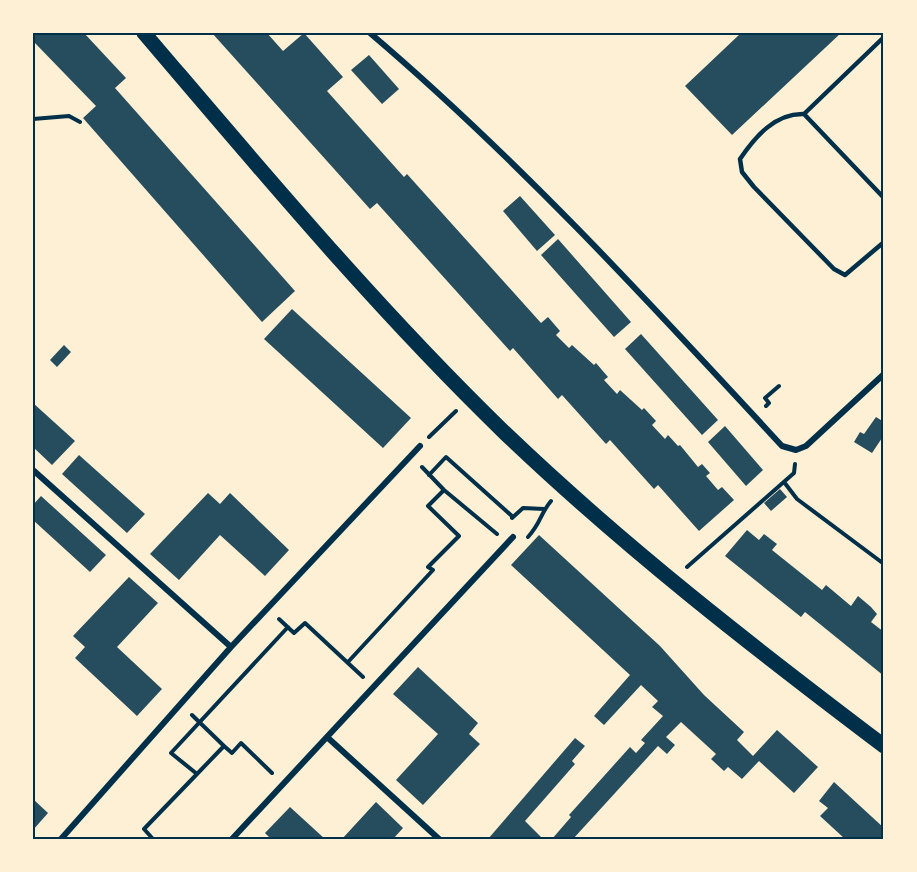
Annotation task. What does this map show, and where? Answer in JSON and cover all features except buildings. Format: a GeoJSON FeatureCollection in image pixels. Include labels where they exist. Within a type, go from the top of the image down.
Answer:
{"type":"FeatureCollection","features":[{"type":"Feature","properties":{"kind":"main road"},"geometry":{"type":"LineString","coordinates":[[144,33],[304,221],[469,398],[563,487],[670,581],[790,677],[884,746]]}},
{"type":"Feature","properties":{"kind":"street"},"geometry":{"type":"LineString","coordinates":[[370,33],[426,81],[598,247],[782,446],[796,450],[806,446],[884,374]]}},
{"type":"Feature","properties":{"kind":"street"},"geometry":{"type":"LineString","coordinates":[[61,839],[231,647],[420,446]]}},
{"type":"Feature","properties":{"kind":"street"},"geometry":{"type":"LineString","coordinates":[[33,470],[231,647]]}},
{"type":"Feature","properties":{"kind":"street"},"geometry":{"type":"LineString","coordinates":[[232,839],[513,537]]}},
{"type":"Feature","properties":{"kind":"street"},"geometry":{"type":"LineString","coordinates":[[327,737],[439,839]]}},
{"type":"Feature","properties":{"kind":"lane"},"geometry":{"type":"LineString","coordinates":[[884,37],[804,114],[788,114],[755,138],[740,159],[742,172],[834,269],[845,274],[884,242]]}},
{"type":"Feature","properties":{"kind":"lane"},"geometry":{"type":"LineString","coordinates":[[804,114],[884,198]]}},
{"type":"Feature","properties":{"kind":"path"},"geometry":{"type":"LineString","coordinates":[[33,119],[69,116],[80,122]]}},
{"type":"Feature","properties":{"kind":"path"},"geometry":{"type":"LineString","coordinates":[[420,446],[469,398]]}},
{"type":"Feature","properties":{"kind":"path"},"geometry":{"type":"LineString","coordinates":[[429,475],[446,457],[513,517]]}},
{"type":"Feature","properties":{"kind":"path"},"geometry":{"type":"LineString","coordinates":[[407,461],[418,464],[444,490],[498,535],[524,541],[539,525],[544,509],[563,487]]}},
{"type":"Feature","properties":{"kind":"path"},"geometry":{"type":"LineString","coordinates":[[670,581],[784,482],[797,499],[884,564]]}},
{"type":"Feature","properties":{"kind":"path"},"geometry":{"type":"LineString","coordinates":[[348,662],[433,570],[428,567],[459,537],[428,506],[444,490]]}},
{"type":"Feature","properties":{"kind":"path"},"geometry":{"type":"LineString","coordinates":[[498,535],[523,508],[544,509]]}},
{"type":"Feature","properties":{"kind":"path"},"geometry":{"type":"LineString","coordinates":[[267,609],[294,633],[305,623],[374,686]]}},
{"type":"Feature","properties":{"kind":"path"},"geometry":{"type":"LineString","coordinates":[[197,774],[171,753],[288,627]]}},
{"type":"Feature","properties":{"kind":"path"},"geometry":{"type":"LineString","coordinates":[[181,705],[232,753],[241,743],[283,784]]}},
{"type":"Feature","properties":{"kind":"path"},"geometry":{"type":"LineString","coordinates":[[153,839],[144,830],[224,746]]}}]}
